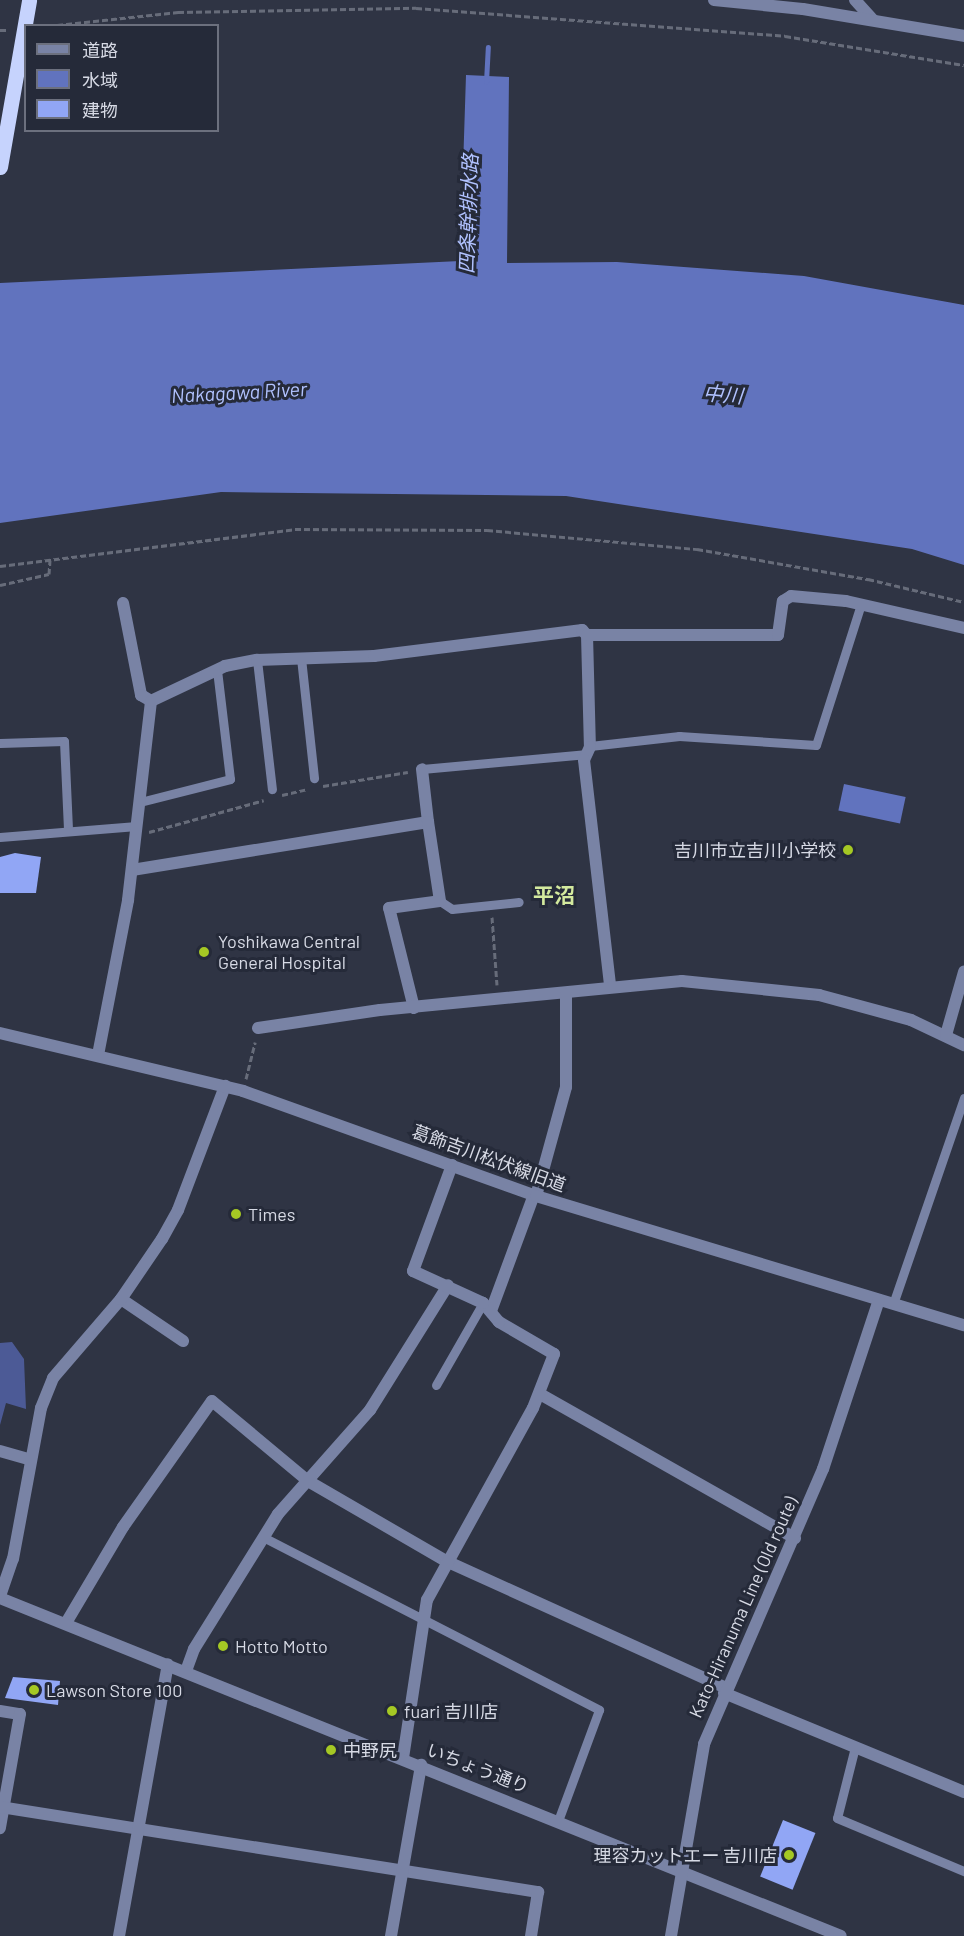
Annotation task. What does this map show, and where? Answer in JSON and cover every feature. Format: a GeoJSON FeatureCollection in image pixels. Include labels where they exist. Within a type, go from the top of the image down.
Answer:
{"type":"FeatureCollection","features":[{"type":"Feature","properties":{"kind":"main road"},"geometry":{"type":"LineString","coordinates":[[25,24],[29,0]]}},
{"type":"Feature","properties":{"kind":"main road"},"geometry":{"type":"LineString","coordinates":[[0,167],[24,29]]}},
{"type":"Feature","properties":{"kind":"street"},"geometry":{"type":"LineString","coordinates":[[714,0],[873,20],[964,36]]}},
{"type":"Feature","properties":{"kind":"street"},"geometry":{"type":"LineString","coordinates":[[855,0],[873,20]]}},
{"type":"Feature","properties":{"kind":"street"},"geometry":{"type":"LineString","coordinates":[[587,635],[777,635],[783,601],[791,596],[861,604],[964,628]]}},
{"type":"Feature","properties":{"kind":"street"},"geometry":{"type":"LineString","coordinates":[[123,603],[141,695],[152,701]]}},
{"type":"Feature","properties":{"kind":"street"},"geometry":{"type":"LineString","coordinates":[[152,701],[217,670],[257,660],[419,651],[582,630],[587,635],[589,750],[610,986]]}},
{"type":"Feature","properties":{"kind":"street"},"geometry":{"type":"LineString","coordinates":[[98,1055],[132,870],[152,701]]}},
{"type":"Feature","properties":{"kind":"street"},"geometry":{"type":"LineString","coordinates":[[414,1008],[389,908],[440,901],[422,770]]}},
{"type":"Feature","properties":{"kind":"street"},"geometry":{"type":"LineString","coordinates":[[132,870],[428,822]]}},
{"type":"Feature","properties":{"kind":"street"},"geometry":{"type":"LineString","coordinates":[[946,1035],[964,972]]}},
{"type":"Feature","properties":{"kind":"street"},"geometry":{"type":"LineString","coordinates":[[258,1028],[414,1008],[499,1002],[610,986],[682,981],[775,988],[850,1002],[946,1035],[964,1045]]}},
{"type":"Feature","properties":{"kind":"street"},"geometry":{"type":"LineString","coordinates":[[487,1307],[535,1196],[566,1087],[566,994]]}},
{"type":"Feature","properties":{"kind":"street","name":"葛飾吉川松伏線旧道"},"geometry":{"type":"LineString","coordinates":[[0,1033],[243,1091],[535,1196],[964,1325]]}},
{"type":"Feature","properties":{"kind":"street"},"geometry":{"type":"LineString","coordinates":[[0,1597],[13,1559],[41,1408],[53,1378],[121,1299],[178,1210],[225,1086]]}},
{"type":"Feature","properties":{"kind":"street"},"geometry":{"type":"LineString","coordinates":[[403,1758],[424,1619],[446,1561],[540,1394],[554,1354],[499,1322],[487,1307],[448,1285],[413,1271],[452,1165]]}},
{"type":"Feature","properties":{"kind":"street"},"geometry":{"type":"LineString","coordinates":[[186,1671],[194,1649],[263,1537],[369,1410],[448,1285]]}},
{"type":"Feature","properties":{"kind":"street"},"geometry":{"type":"LineString","coordinates":[[121,1299],[183,1341]]}},
{"type":"Feature","properties":{"kind":"street","name":"Kato-Hiranuma Line (Old route)"},"geometry":{"type":"LineString","coordinates":[[671,1936],[696,1769],[725,1690],[795,1538],[879,1300]]}},
{"type":"Feature","properties":{"kind":"street"},"geometry":{"type":"LineString","coordinates":[[540,1394],[795,1538]]}},
{"type":"Feature","properties":{"kind":"street"},"geometry":{"type":"LineString","coordinates":[[66,1623],[123,1527],[212,1401],[308,1481],[446,1561],[725,1690],[964,1792]]}},
{"type":"Feature","properties":{"kind":"street"},"geometry":{"type":"LineString","coordinates":[[0,1451],[31,1460]]}},
{"type":"Feature","properties":{"kind":"street","name":"いちょう通り"},"geometry":{"type":"LineString","coordinates":[[0,1597],[421,1766],[559,1818],[841,1936]]}},
{"type":"Feature","properties":{"kind":"street"},"geometry":{"type":"LineString","coordinates":[[119,1936],[135,1828],[168,1664]]}},
{"type":"Feature","properties":{"kind":"street"},"geometry":{"type":"LineString","coordinates":[[0,1711],[20,1714],[0,1828]]}},
{"type":"Feature","properties":{"kind":"street"},"geometry":{"type":"LineString","coordinates":[[391,1936],[421,1766]]}},
{"type":"Feature","properties":{"kind":"street"},"geometry":{"type":"LineString","coordinates":[[2,1807],[538,1892],[531,1936]]}},
{"type":"Feature","properties":{"kind":"lane"},"geometry":{"type":"LineString","coordinates":[[422,770],[589,750],[680,736],[816,745],[861,604]]}},
{"type":"Feature","properties":{"kind":"lane"},"geometry":{"type":"LineString","coordinates":[[301,658],[314,778]]}},
{"type":"Feature","properties":{"kind":"lane"},"geometry":{"type":"LineString","coordinates":[[257,660],[272,789]]}},
{"type":"Feature","properties":{"kind":"lane"},"geometry":{"type":"LineString","coordinates":[[140,802],[230,779],[217,670]]}},
{"type":"Feature","properties":{"kind":"lane"},"geometry":{"type":"LineString","coordinates":[[0,743],[64,741],[68,830]]}},
{"type":"Feature","properties":{"kind":"lane"},"geometry":{"type":"LineString","coordinates":[[0,837],[137,826]]}},
{"type":"Feature","properties":{"kind":"lane"},"geometry":{"type":"LineString","coordinates":[[440,901],[452,909],[519,902]]}},
{"type":"Feature","properties":{"kind":"lane"},"geometry":{"type":"LineString","coordinates":[[893,1304],[964,1098]]}},
{"type":"Feature","properties":{"kind":"lane"},"geometry":{"type":"LineString","coordinates":[[436,1385],[487,1307]]}},
{"type":"Feature","properties":{"kind":"lane"},"geometry":{"type":"LineString","coordinates":[[263,1537],[599,1710],[559,1818]]}},
{"type":"Feature","properties":{"kind":"lane"},"geometry":{"type":"LineString","coordinates":[[855,1747],[837,1818],[964,1871]]}},
{"type":"Feature","properties":{"kind":"path"},"geometry":{"type":"LineString","coordinates":[[67,24],[178,12],[416,8],[785,36],[964,65]]}},
{"type":"Feature","properties":{"kind":"path"},"geometry":{"type":"LineString","coordinates":[[0,566],[295,529],[487,530],[697,549],[868,579],[964,602]]}},
{"type":"Feature","properties":{"kind":"path"},"geometry":{"type":"LineString","coordinates":[[0,585],[49,574],[50,560]]}},
{"type":"Feature","properties":{"kind":"path"},"geometry":{"type":"LineString","coordinates":[[491,905],[499,1002]]}},
{"type":"Feature","properties":{"kind":"path"},"geometry":{"type":"LineString","coordinates":[[243,1091],[258,1028]]}},
{"type":"Feature","properties":{"kind":"shaded area"},"geometry":{"type":"Polygon","coordinates":[[[12,1342],[24,1359],[26,1409],[6,1403],[0,1425],[0,1343],[12,1342]]]}},
{"type":"Feature","properties":{"kind":"water"},"geometry":{"type":"Polygon","coordinates":[[[466,75],[509,77],[507,263],[617,262],[804,276],[964,305],[964,565],[912,549],[566,496],[221,492],[0,523],[0,283],[460,261],[466,75]]]}},
{"type":"Feature","properties":{"kind":"water"},"geometry":{"type":"Polygon","coordinates":[[[844,784],[906,797],[900,824],[838,810],[844,784]]]}},
{"type":"Feature","properties":{"kind":"building"},"geometry":{"type":"Polygon","coordinates":[[[15,853],[41,857],[36,893],[0,893],[0,857],[15,853]]]}},
{"type":"Feature","properties":{"kind":"building","name":"Lawson Store 100"},"geometry":{"type":"Polygon","coordinates":[[[13,1677],[60,1681],[58,1705],[5,1698],[13,1677]]]}},
{"type":"Feature","properties":{"kind":"building","name":"理容カットエー 吉川店"},"geometry":{"type":"Polygon","coordinates":[[[783,1820],[815,1833],[793,1890],[760,1877],[783,1820]]]}},
{"type":"Feature","properties":{"kind":"waterway","name":"四条幹排水路"},"geometry":{"type":"LineString","coordinates":[[486,82],[488,47]]}},
{"type":"Feature","properties":{"kind":"place","name":"吉川市立吉川小学校"},"geometry":{"type":"Point","coordinates":[848,850]}},
{"type":"Feature","properties":{"kind":"place","name":"Yoshikawa Central General Hospital"},"geometry":{"type":"Point","coordinates":[204,952]}},
{"type":"Feature","properties":{"kind":"place","name":"Times"},"geometry":{"type":"Point","coordinates":[236,1214]}},
{"type":"Feature","properties":{"kind":"place","name":"Hotto Motto"},"geometry":{"type":"Point","coordinates":[223,1646]}},
{"type":"Feature","properties":{"kind":"place","name":"Lawson Store 100"},"geometry":{"type":"Point","coordinates":[34,1690]}},
{"type":"Feature","properties":{"kind":"place","name":"fuari 吉川店"},"geometry":{"type":"Point","coordinates":[392,1711]}},
{"type":"Feature","properties":{"kind":"place","name":"中野尻"},"geometry":{"type":"Point","coordinates":[331,1750]}},
{"type":"Feature","properties":{"kind":"place","name":"理容カットエー 吉川店"},"geometry":{"type":"Point","coordinates":[789,1855]}},
{"type":"Feature","properties":{"kind":"district","name":"平沼"},"geometry":{"type":"Point","coordinates":[554,895]}},
{"type":"Feature","properties":{"kind":"water label","name":"Nakagawa River"},"geometry":{"type":"Point","coordinates":[239,392]}},
{"type":"Feature","properties":{"kind":"water label","name":"中川"},"geometry":{"type":"Point","coordinates":[723,394]}}]}
